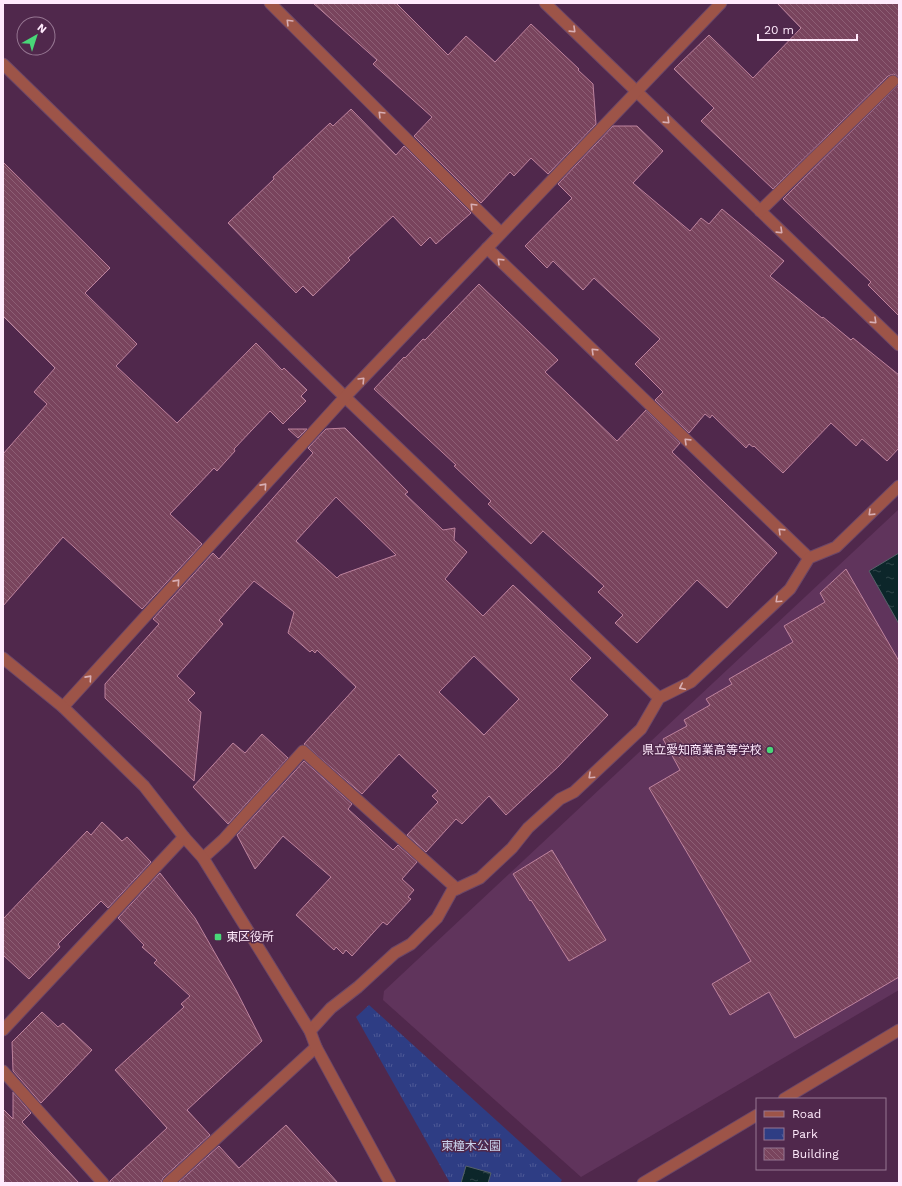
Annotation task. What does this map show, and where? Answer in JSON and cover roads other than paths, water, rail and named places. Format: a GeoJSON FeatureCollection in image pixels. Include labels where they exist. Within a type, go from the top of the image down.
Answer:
{"type":"FeatureCollection","features":[{"type":"Feature","properties":{"kind":"street"},"geometry":{"type":"LineString","coordinates":[[270,3],[501,233]]}},
{"type":"Feature","properties":{"kind":"street"},"geometry":{"type":"LineString","coordinates":[[546,3],[899,345]]}},
{"type":"Feature","properties":{"kind":"street"},"geometry":{"type":"LineString","coordinates":[[63,707],[345,397],[721,3]]}},
{"type":"Feature","properties":{"kind":"street"},"geometry":{"type":"LineString","coordinates":[[3,64],[345,397],[659,698]]}},
{"type":"Feature","properties":{"kind":"street"},"geometry":{"type":"LineString","coordinates":[[760,211],[893,81]]}},
{"type":"Feature","properties":{"kind":"street"},"geometry":{"type":"LineString","coordinates":[[487,248],[809,558]]}},
{"type":"Feature","properties":{"kind":"street"},"geometry":{"type":"LineString","coordinates":[[310,1032],[331,1008],[358,987],[395,952],[411,944],[437,918],[452,891],[480,878],[512,848],[528,828],[560,799],[574,792],[641,729],[659,698],[691,682],[790,589],[809,558],[836,547],[899,486]]}},
{"type":"Feature","properties":{"kind":"street"},"geometry":{"type":"LineString","coordinates":[[3,658],[63,707],[144,786],[184,837],[203,858],[310,1032],[316,1047],[390,1183]]}},
{"type":"Feature","properties":{"kind":"street"},"geometry":{"type":"LineString","coordinates":[[203,858],[224,839],[303,751],[457,889]]}},
{"type":"Feature","properties":{"kind":"street"},"geometry":{"type":"LineString","coordinates":[[3,1030],[184,837]]}},
{"type":"Feature","properties":{"kind":"street"},"geometry":{"type":"LineString","coordinates":[[786,1098],[899,1030]]}},
{"type":"Feature","properties":{"kind":"street"},"geometry":{"type":"LineString","coordinates":[[168,1183],[316,1047]]}},
{"type":"Feature","properties":{"kind":"street"},"geometry":{"type":"LineString","coordinates":[[3,1071],[103,1183]]}},
{"type":"Feature","properties":{"kind":"street"},"geometry":{"type":"LineString","coordinates":[[643,1183],[756,1116]]}},
{"type":"Feature","properties":{"kind":"water"},"geometry":{"type":"Polygon","coordinates":[[[899,553],[899,624],[869,571],[899,553]]]}},
{"type":"Feature","properties":{"kind":"water"},"geometry":{"type":"Polygon","coordinates":[[[466,1166],[491,1173],[488,1183],[461,1183],[466,1166]]]}},
{"type":"Feature","properties":{"kind":"place","name":"県立愛知商業高等学校"},"geometry":{"type":"Point","coordinates":[770,750]}},
{"type":"Feature","properties":{"kind":"place","name":"東区役所"},"geometry":{"type":"Point","coordinates":[218,937]}},
{"type":"Feature","properties":{"kind":"park label","name":"東橦木公園"},"geometry":{"type":"Point","coordinates":[471,1146]}}]}
